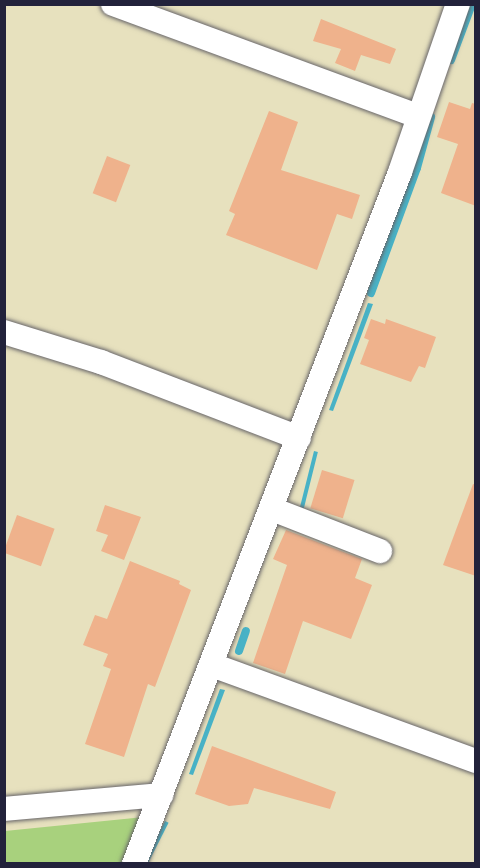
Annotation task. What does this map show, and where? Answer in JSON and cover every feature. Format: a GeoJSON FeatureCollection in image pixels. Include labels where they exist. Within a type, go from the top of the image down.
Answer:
{"type":"FeatureCollection","features":[{"type":"Feature","properties":{"kind":"street"},"geometry":{"type":"LineString","coordinates":[[113,4],[417,116]]}},
{"type":"Feature","properties":{"kind":"street"},"geometry":{"type":"LineString","coordinates":[[134,864],[400,172],[417,116],[458,4]]}},
{"type":"Feature","properties":{"kind":"street"},"geometry":{"type":"LineString","coordinates":[[4,332],[101,362],[299,438]]}},
{"type":"Feature","properties":{"kind":"street"},"geometry":{"type":"LineString","coordinates":[[272,509],[380,550]]}},
{"type":"Feature","properties":{"kind":"street"},"geometry":{"type":"LineString","coordinates":[[212,665],[476,761]]}},
{"type":"Feature","properties":{"kind":"street"},"geometry":{"type":"LineString","coordinates":[[4,809],[161,795]]}},
{"type":"Feature","properties":{"kind":"green space"},"geometry":{"type":"Polygon","coordinates":[[[144,817],[125,863],[5,864],[5,831],[144,817]]]}},
{"type":"Feature","properties":{"kind":"water"},"geometry":{"type":"Polygon","coordinates":[[[368,303],[373,304],[333,411],[329,410],[368,303]]]}},
{"type":"Feature","properties":{"kind":"water"},"geometry":{"type":"Polygon","coordinates":[[[314,451],[318,452],[304,508],[300,507],[314,451]]]}},
{"type":"Feature","properties":{"kind":"water"},"geometry":{"type":"Polygon","coordinates":[[[220,689],[225,690],[193,775],[189,774],[220,689]]]}},
{"type":"Feature","properties":{"kind":"water"},"geometry":{"type":"Polygon","coordinates":[[[165,821],[169,823],[148,863],[145,861],[165,821]]]}},
{"type":"Feature","properties":{"kind":"building"},"geometry":{"type":"Polygon","coordinates":[[[321,19],[396,49],[390,64],[361,55],[355,71],[335,63],[341,49],[313,41],[321,19]]]}},
{"type":"Feature","properties":{"kind":"building"},"geometry":{"type":"Polygon","coordinates":[[[449,102],[470,109],[472,103],[476,104],[476,206],[441,193],[458,144],[437,137],[449,102]]]}},
{"type":"Feature","properties":{"kind":"building"},"geometry":{"type":"Polygon","coordinates":[[[269,111],[298,122],[281,170],[360,195],[352,219],[337,214],[317,270],[226,235],[235,214],[229,211],[269,111]]]}},
{"type":"Feature","properties":{"kind":"building"},"geometry":{"type":"Polygon","coordinates":[[[107,156],[130,165],[116,202],[93,193],[107,156]]]}},
{"type":"Feature","properties":{"kind":"building"},"geometry":{"type":"Polygon","coordinates":[[[371,319],[385,324],[386,319],[436,337],[425,368],[419,366],[411,382],[360,364],[369,340],[364,338],[371,319]]]}},
{"type":"Feature","properties":{"kind":"building"},"geometry":{"type":"Polygon","coordinates":[[[322,470],[355,480],[343,518],[310,508],[322,470]]]}},
{"type":"Feature","properties":{"kind":"building"},"geometry":{"type":"Polygon","coordinates":[[[473,484],[476,485],[476,576],[443,565],[473,484]]]}},
{"type":"Feature","properties":{"kind":"building"},"geometry":{"type":"Polygon","coordinates":[[[105,505],[141,517],[124,560],[101,551],[108,535],[96,531],[105,505]]]}},
{"type":"Feature","properties":{"kind":"building"},"geometry":{"type":"Polygon","coordinates":[[[17,515],[55,529],[41,566],[4,553],[17,515]]]}},
{"type":"Feature","properties":{"kind":"building"},"geometry":{"type":"Polygon","coordinates":[[[286,530],[362,559],[355,578],[372,585],[351,639],[303,621],[285,674],[253,663],[287,565],[273,559],[286,530]]]}},
{"type":"Feature","properties":{"kind":"building"},"geometry":{"type":"Polygon","coordinates":[[[130,561],[180,581],[179,584],[191,590],[155,687],[148,684],[124,757],[85,744],[111,669],[103,666],[108,654],[83,645],[95,615],[107,619],[130,561]]]}},
{"type":"Feature","properties":{"kind":"building"},"geometry":{"type":"Polygon","coordinates":[[[212,746],[336,792],[330,809],[254,788],[248,804],[229,806],[195,794],[212,746]]]}},
{"type":"Feature","properties":{"kind":"waterway"},"geometry":{"type":"LineString","coordinates":[[451,60],[472,4]]}},
{"type":"Feature","properties":{"kind":"waterway"},"geometry":{"type":"LineString","coordinates":[[371,293],[417,168],[431,117]]}},
{"type":"Feature","properties":{"kind":"waterway"},"geometry":{"type":"LineString","coordinates":[[239,651],[246,631]]}}]}
